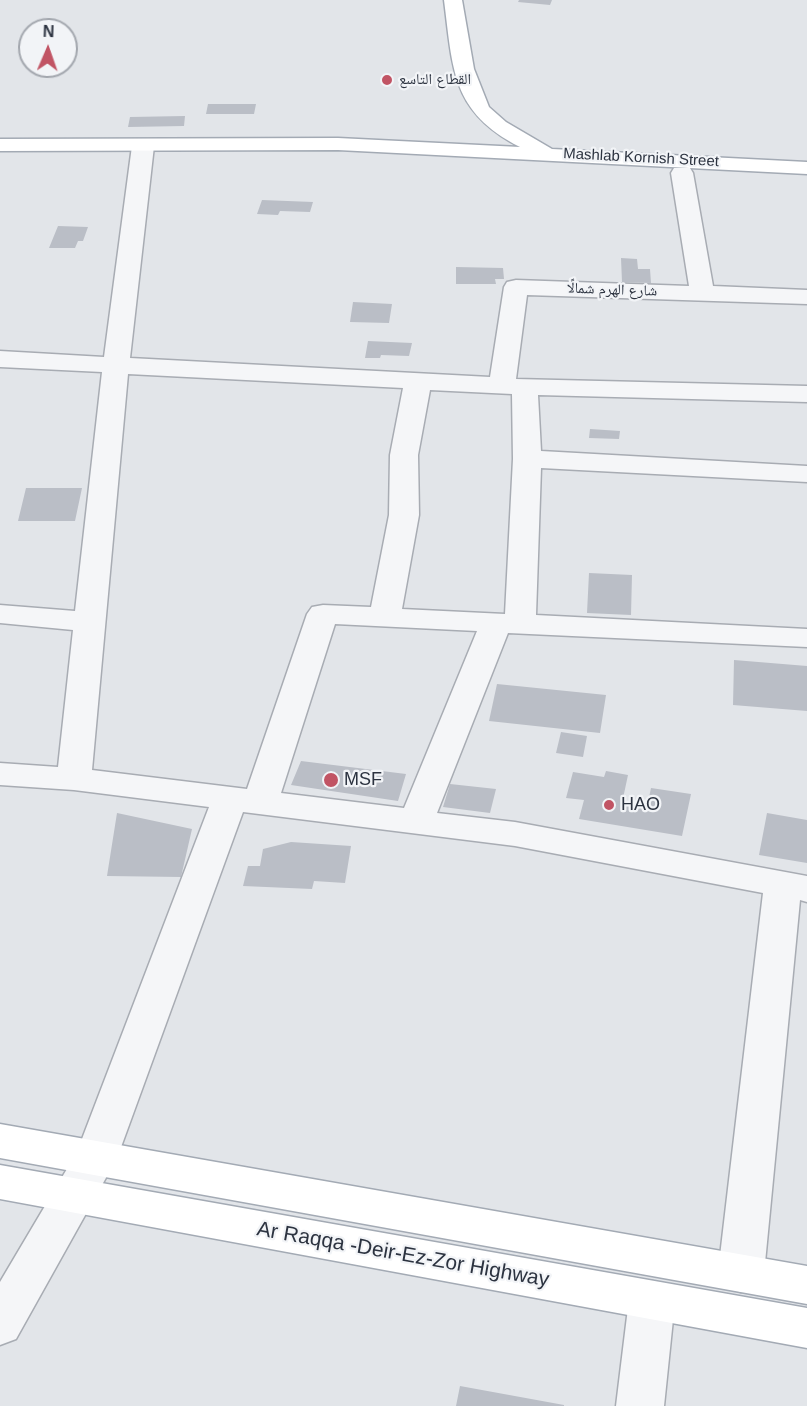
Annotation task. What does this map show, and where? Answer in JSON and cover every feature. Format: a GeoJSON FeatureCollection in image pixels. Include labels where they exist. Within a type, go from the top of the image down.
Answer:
{"type":"FeatureCollection","features":[{"type":"Feature","properties":{"kind":"main road"},"geometry":{"type":"LineString","coordinates":[[453,0],[459,46],[481,110],[525,142],[552,153]]}},
{"type":"Feature","properties":{"kind":"main road"},"geometry":{"type":"LineString","coordinates":[[0,145],[338,144],[408,140],[461,128],[481,110]]}},
{"type":"Feature","properties":{"kind":"main road"},"geometry":{"type":"LineString","coordinates":[[338,144],[552,153]]}},
{"type":"Feature","properties":{"kind":"main road","name":"Mashlab Kornish Street"},"geometry":{"type":"LineString","coordinates":[[552,153],[807,168]]}},
{"type":"Feature","properties":{"kind":"main road","name":"Mashlab Kornish Street"},"geometry":{"type":"LineString","coordinates":[[552,153],[576,162],[612,168],[807,181]]}},
{"type":"Feature","properties":{"kind":"main road"},"geometry":{"type":"LineString","coordinates":[[0,1141],[807,1285]]}},
{"type":"Feature","properties":{"kind":"main road","name":"Ar Raqqa -Deir-Ez-Zor Highway"},"geometry":{"type":"LineString","coordinates":[[0,1182],[807,1328]]}},
{"type":"Feature","properties":{"kind":"street"},"geometry":{"type":"LineString","coordinates":[[74,779],[116,364],[143,146]]}},
{"type":"Feature","properties":{"kind":"street"},"geometry":{"type":"LineString","coordinates":[[682,173],[702,293]]}},
{"type":"Feature","properties":{"kind":"street","name":"شارع الهرم شمالًا"},"geometry":{"type":"LineString","coordinates":[[514,386],[516,287],[807,297]]}},
{"type":"Feature","properties":{"kind":"street"},"geometry":{"type":"LineString","coordinates":[[0,359],[514,386],[807,394]]}},
{"type":"Feature","properties":{"kind":"street"},"geometry":{"type":"LineString","coordinates":[[384,616],[404,515],[404,455],[418,381]]}},
{"type":"Feature","properties":{"kind":"street"},"geometry":{"type":"LineString","coordinates":[[416,822],[508,622],[527,459],[514,386]]}},
{"type":"Feature","properties":{"kind":"street"},"geometry":{"type":"LineString","coordinates":[[527,459],[807,474]]}},
{"type":"Feature","properties":{"kind":"street"},"geometry":{"type":"LineString","coordinates":[[0,614],[90,622]]}},
{"type":"Feature","properties":{"kind":"street"},"geometry":{"type":"LineString","coordinates":[[0,1325],[72,1195],[96,1158],[323,614],[807,638]]}},
{"type":"Feature","properties":{"kind":"street"},"geometry":{"type":"LineString","coordinates":[[0,774],[74,779],[515,834],[795,887],[741,1273]]}},
{"type":"Feature","properties":{"kind":"street"},"geometry":{"type":"LineString","coordinates":[[640,1406],[652,1300]]}},
{"type":"Feature","properties":{"kind":"building"},"geometry":{"type":"Polygon","coordinates":[[[519,0],[552,0],[550,5],[518,2],[519,0]]]}},
{"type":"Feature","properties":{"kind":"building"},"geometry":{"type":"Polygon","coordinates":[[[208,104],[256,104],[254,114],[206,114],[208,104]]]}},
{"type":"Feature","properties":{"kind":"building"},"geometry":{"type":"Polygon","coordinates":[[[185,116],[184,126],[128,127],[130,117],[185,116]]]}},
{"type":"Feature","properties":{"kind":"building"},"geometry":{"type":"Polygon","coordinates":[[[262,200],[313,202],[310,212],[280,211],[278,215],[257,214],[262,200]]]}},
{"type":"Feature","properties":{"kind":"building"},"geometry":{"type":"Polygon","coordinates":[[[58,226],[88,227],[83,241],[78,241],[75,248],[49,248],[58,226]]]}},
{"type":"Feature","properties":{"kind":"building"},"geometry":{"type":"Polygon","coordinates":[[[621,258],[637,259],[638,269],[650,269],[651,283],[622,282],[621,258]]]}},
{"type":"Feature","properties":{"kind":"building"},"geometry":{"type":"Polygon","coordinates":[[[456,267],[503,268],[504,279],[495,279],[496,284],[456,284],[456,267]]]}},
{"type":"Feature","properties":{"kind":"building"},"geometry":{"type":"Polygon","coordinates":[[[353,302],[392,304],[389,323],[350,322],[353,302]]]}},
{"type":"Feature","properties":{"kind":"building"},"geometry":{"type":"Polygon","coordinates":[[[368,341],[412,343],[409,356],[381,355],[380,358],[365,358],[368,341]]]}},
{"type":"Feature","properties":{"kind":"building"},"geometry":{"type":"Polygon","coordinates":[[[590,429],[620,431],[619,439],[589,438],[590,429]]]}},
{"type":"Feature","properties":{"kind":"building"},"geometry":{"type":"Polygon","coordinates":[[[26,488],[82,488],[75,521],[18,521],[26,488]]]}},
{"type":"Feature","properties":{"kind":"building"},"geometry":{"type":"Polygon","coordinates":[[[589,573],[632,575],[631,615],[587,613],[589,573]]]}},
{"type":"Feature","properties":{"kind":"building"},"geometry":{"type":"Polygon","coordinates":[[[734,660],[807,666],[807,711],[733,705],[734,660]]]}},
{"type":"Feature","properties":{"kind":"building"},"geometry":{"type":"Polygon","coordinates":[[[497,684],[606,695],[600,733],[489,721],[497,684]]]}},
{"type":"Feature","properties":{"kind":"building"},"geometry":{"type":"Polygon","coordinates":[[[561,732],[587,736],[583,757],[556,753],[561,732]]]}},
{"type":"Feature","properties":{"kind":"building"},"geometry":{"type":"Polygon","coordinates":[[[301,761],[406,774],[398,801],[291,785],[301,761]]]}},
{"type":"Feature","properties":{"kind":"building","name":"HAO"},"geometry":{"type":"Polygon","coordinates":[[[606,771],[628,775],[622,803],[647,807],[651,788],[691,794],[682,836],[579,819],[584,800],[566,798],[573,772],[604,777],[606,771]]]}},
{"type":"Feature","properties":{"kind":"building"},"geometry":{"type":"Polygon","coordinates":[[[450,784],[496,789],[490,813],[443,807],[450,784]]]}},
{"type":"Feature","properties":{"kind":"building"},"geometry":{"type":"Polygon","coordinates":[[[117,813],[192,829],[181,877],[107,876],[117,813]]]}},
{"type":"Feature","properties":{"kind":"building"},"geometry":{"type":"Polygon","coordinates":[[[767,813],[807,820],[807,863],[759,855],[767,813]]]}},
{"type":"Feature","properties":{"kind":"building"},"geometry":{"type":"Polygon","coordinates":[[[291,842],[351,846],[345,883],[314,881],[312,889],[243,886],[248,866],[260,866],[263,849],[291,842]]]}},
{"type":"Feature","properties":{"kind":"building"},"geometry":{"type":"Polygon","coordinates":[[[460,1386],[564,1405],[564,1406],[456,1406],[460,1386]]]}},
{"type":"Feature","properties":{"kind":"place","name":"القطاع التاسع"},"geometry":{"type":"Point","coordinates":[387,80]}},
{"type":"Feature","properties":{"kind":"place","name":"MSF"},"geometry":{"type":"Point","coordinates":[331,780]}},
{"type":"Feature","properties":{"kind":"place","name":"HAO"},"geometry":{"type":"Point","coordinates":[609,805]}}]}
